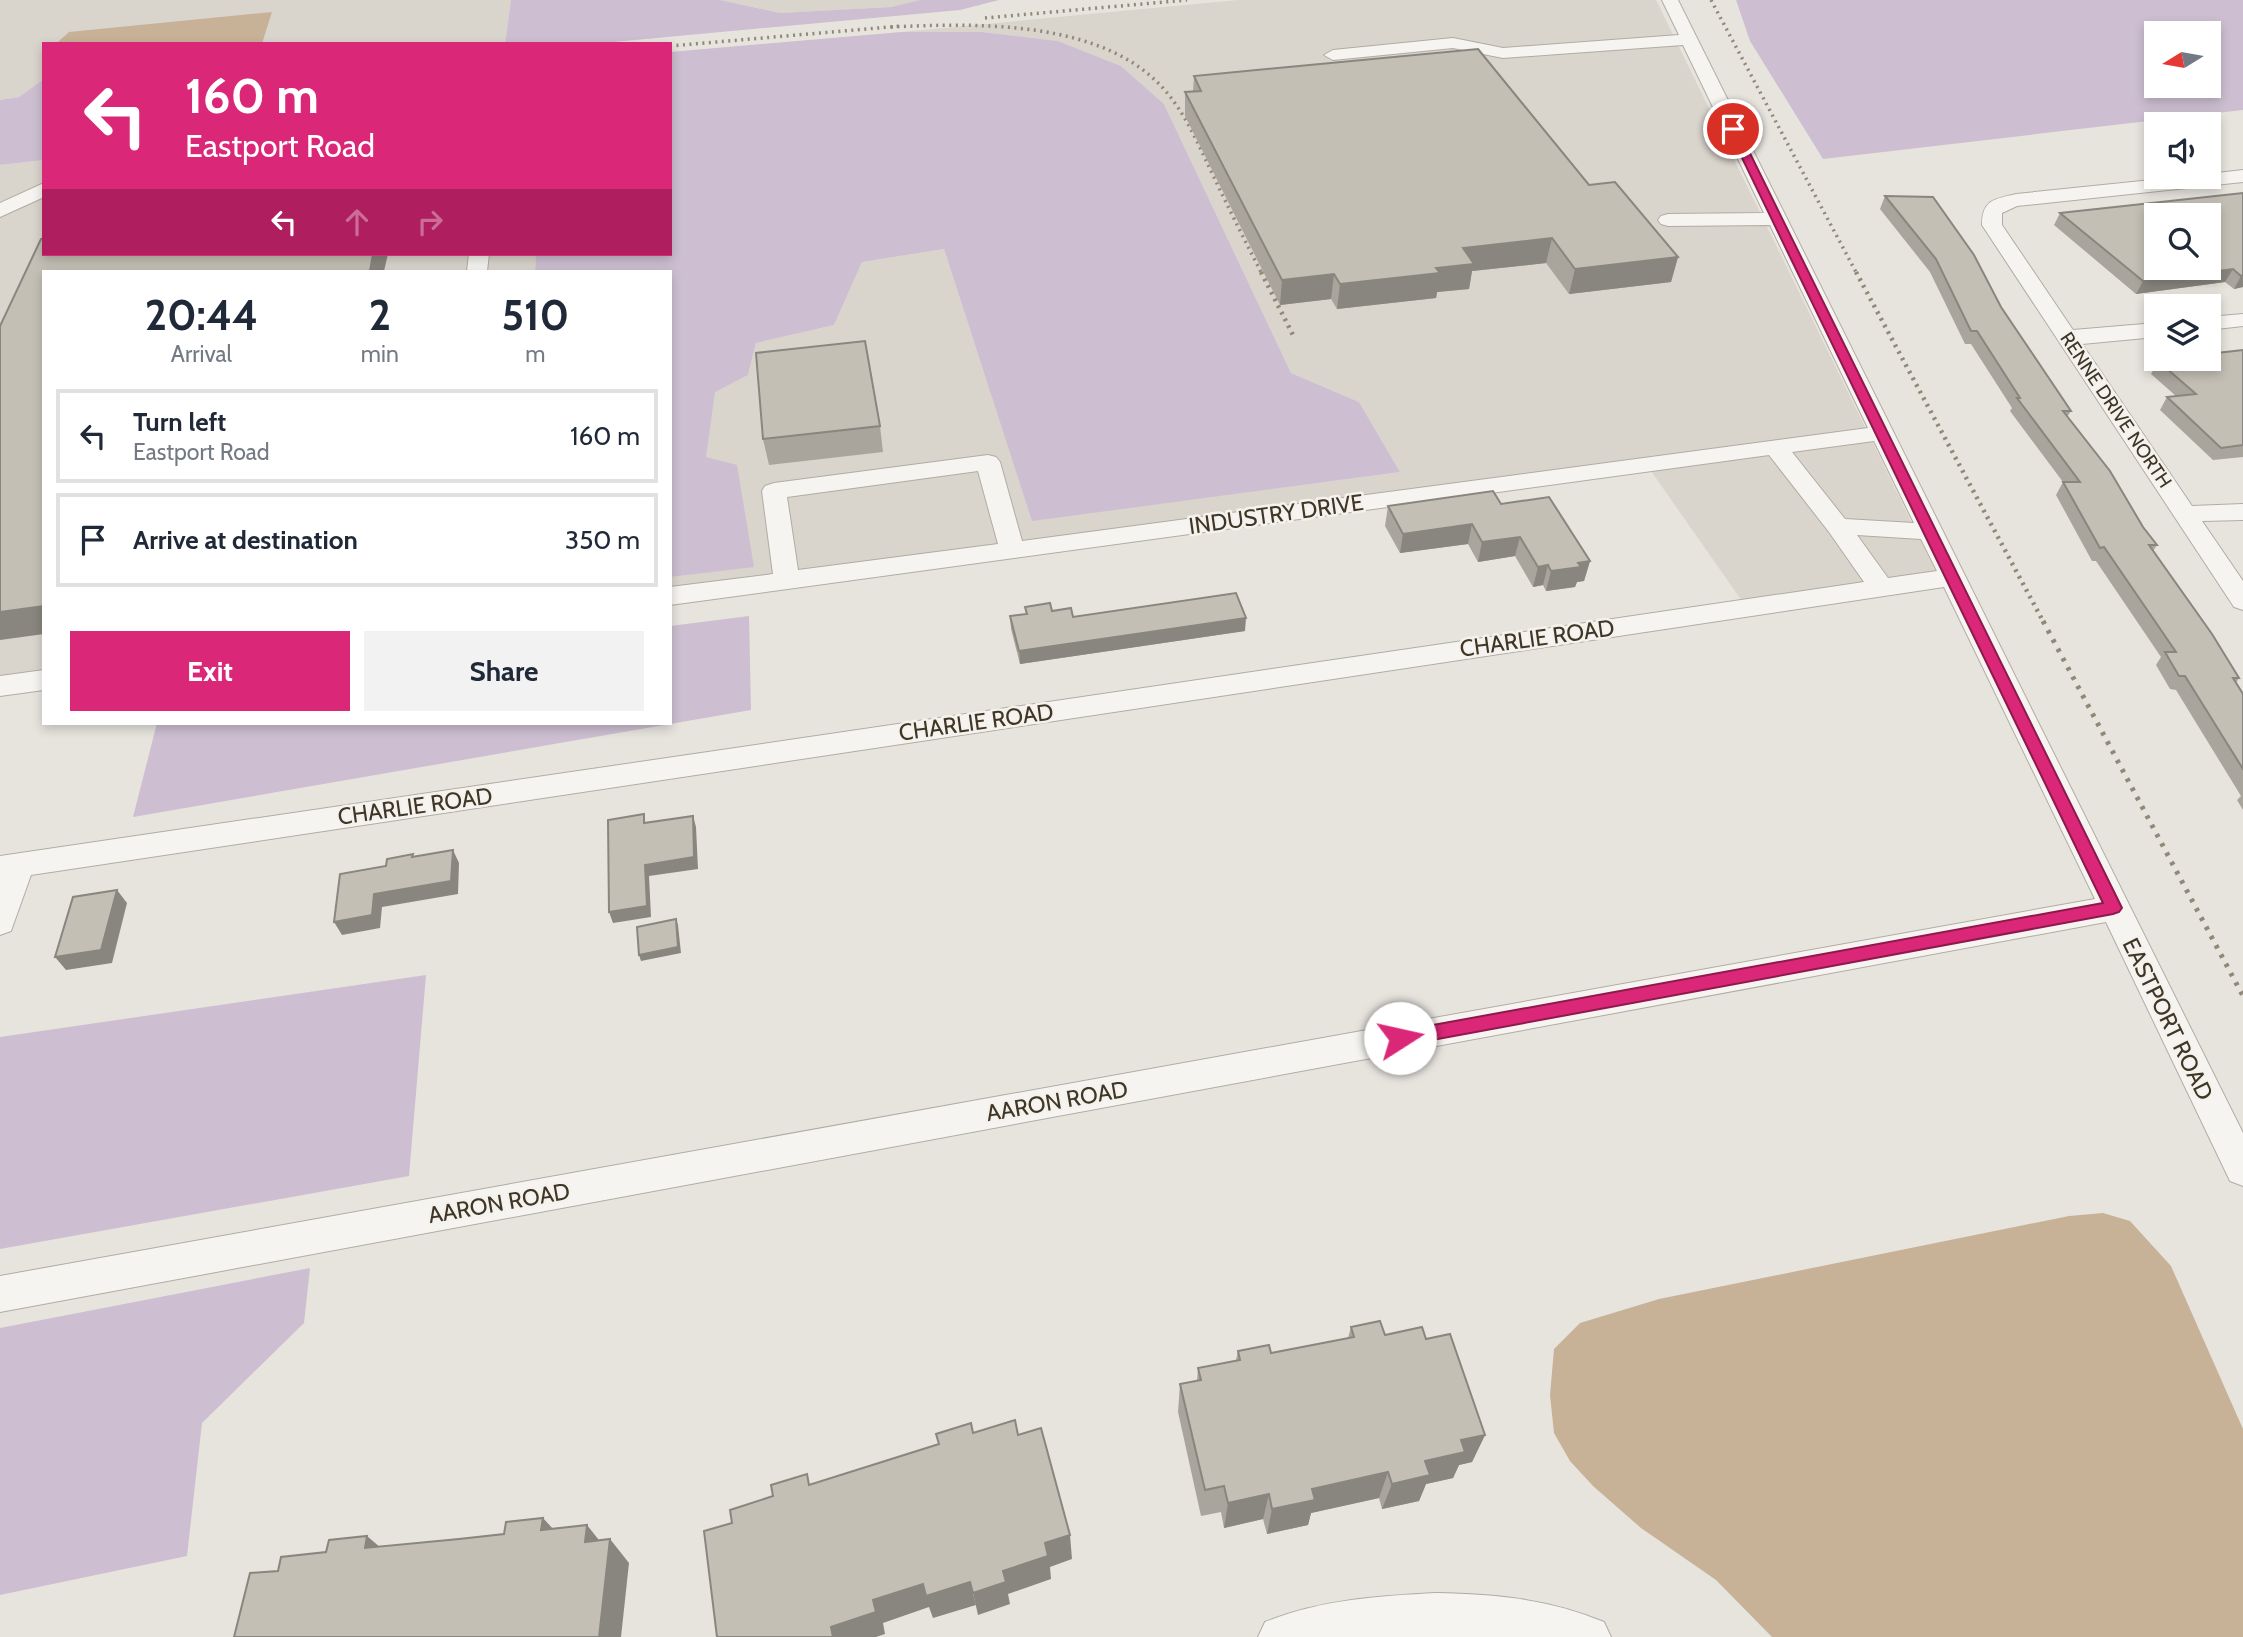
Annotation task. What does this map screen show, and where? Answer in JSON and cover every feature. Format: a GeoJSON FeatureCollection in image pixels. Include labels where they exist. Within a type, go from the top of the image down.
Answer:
{"type":"FeatureCollection","features":[{"type":"Feature","properties":{"kind":"street","name":"EASTPORT ROAD"},"geometry":{"type":"LineString","coordinates":[[1670,0],[2113,908],[2230,1117],[2243,1170]]}},
{"type":"Feature","properties":{"kind":"street"},"geometry":{"type":"LineString","coordinates":[[1333,55],[1453,43],[1503,53],[1689,39]]}},
{"type":"Feature","properties":{"kind":"street","name":"RENNE DRIVE NORTH"},"geometry":{"type":"LineString","coordinates":[[2243,176],[2016,200],[2001,204],[1992,211],[1990,218],[1992,225],[2243,601]]}},
{"type":"Feature","properties":{"kind":"street"},"geometry":{"type":"LineString","coordinates":[[0,212],[42,190]]}},
{"type":"Feature","properties":{"kind":"street"},"geometry":{"type":"LineString","coordinates":[[1668,220],[1777,219]]}},
{"type":"Feature","properties":{"kind":"street"},"geometry":{"type":"LineString","coordinates":[[2221,323],[2243,320]]}},
{"type":"Feature","properties":{"kind":"street"},"geometry":{"type":"LineString","coordinates":[[2067,337],[2097,337],[2144,331]]}},
{"type":"Feature","properties":{"kind":"street","name":"INDUSTRY DRIVE"},"geometry":{"type":"LineString","coordinates":[[672,596],[1882,433]]}},
{"type":"Feature","properties":{"kind":"street"},"geometry":{"type":"LineString","coordinates":[[1775,447],[1838,526],[1881,587]]}},
{"type":"Feature","properties":{"kind":"street"},"geometry":{"type":"LineString","coordinates":[[787,580],[774,491],[988,462],[1012,550]]}},
{"type":"Feature","properties":{"kind":"street"},"geometry":{"type":"LineString","coordinates":[[2186,514],[2243,512]]}},
{"type":"Feature","properties":{"kind":"street"},"geometry":{"type":"LineString","coordinates":[[1838,526],[1930,532]]}},
{"type":"Feature","properties":{"kind":"street","name":"CHARLIE ROAD"},"geometry":{"type":"LineString","coordinates":[[9,867],[1952,578]]}},
{"type":"Feature","properties":{"kind":"street"},"geometry":{"type":"LineString","coordinates":[[0,686],[42,680]]}},
{"type":"Feature","properties":{"kind":"street"},"geometry":{"type":"LineString","coordinates":[[0,922],[9,867]]}},
{"type":"Feature","properties":{"kind":"street","name":"AARON ROAD"},"geometry":{"type":"LineString","coordinates":[[0,1294],[2113,908]]}},
{"type":"Feature","properties":{"kind":"street"},"geometry":{"type":"LineString","coordinates":[[1280,1637],[1311,1627],[1425,1615],[1502,1616],[1564,1626],[1590,1637]]}},
{"type":"Feature","properties":{"kind":"shaded area"},"geometry":{"type":"Polygon","coordinates":[[[0,0],[511,0],[505,42],[263,42],[272,12],[58,42],[42,42],[42,80],[19,97],[0,100],[0,0]]]}},
{"type":"Feature","properties":{"kind":"shaded area"},"geometry":{"type":"Polygon","coordinates":[[[511,0],[720,0],[780,13],[891,7],[920,0],[999,0],[960,10],[614,42],[505,42],[511,0]]]}},
{"type":"Feature","properties":{"kind":"shaded area"},"geometry":{"type":"Polygon","coordinates":[[[720,0],[920,0],[891,7],[780,13],[720,0]]]}},
{"type":"Feature","properties":{"kind":"shaded area"},"geometry":{"type":"Polygon","coordinates":[[[1238,0],[1656,0],[1936,572],[1742,601],[1651,471],[672,605],[672,577],[754,566],[706,457],[714,392],[748,375],[756,343],[834,325],[862,262],[944,249],[1032,520],[1400,472],[1359,402],[1291,373],[1164,104],[1121,66],[1058,41],[982,32],[901,32],[1238,0]]]}},
{"type":"Feature","properties":{"kind":"shaded area"},"geometry":{"type":"Polygon","coordinates":[[[1736,0],[2243,0],[2243,110],[2221,113],[2144,112],[2144,122],[1823,159],[1750,41],[1736,0]]]}},
{"type":"Feature","properties":{"kind":"shaded area"},"geometry":{"type":"Polygon","coordinates":[[[272,12],[263,42],[58,42],[69,32],[272,12]]]}},
{"type":"Feature","properties":{"kind":"shaded area"},"geometry":{"type":"Polygon","coordinates":[[[901,32],[982,32],[1058,41],[1121,66],[1164,104],[1291,373],[1359,402],[1400,472],[1032,521],[944,249],[862,262],[834,325],[756,343],[748,375],[715,392],[706,457],[737,465],[754,567],[672,577],[672,270],[535,270],[536,256],[672,256],[672,52],[901,32]]]}},
{"type":"Feature","properties":{"kind":"shaded area"},"geometry":{"type":"Polygon","coordinates":[[[42,80],[42,160],[0,165],[0,100],[19,97],[42,80]]]}},
{"type":"Feature","properties":{"kind":"shaded area"},"geometry":{"type":"Polygon","coordinates":[[[42,160],[42,256],[536,256],[535,270],[42,270],[42,689],[0,695],[0,165],[42,160]]]}},
{"type":"Feature","properties":{"kind":"shaded area"},"geometry":{"type":"Polygon","coordinates":[[[749,616],[751,710],[672,724],[672,626],[749,616]]]}},
{"type":"Feature","properties":{"kind":"shaded area"},"geometry":{"type":"Polygon","coordinates":[[[156,725],[664,725],[133,817],[156,725]]]}},
{"type":"Feature","properties":{"kind":"shaded area"},"geometry":{"type":"Polygon","coordinates":[[[426,975],[409,1176],[0,1249],[0,1037],[426,975]]]}},
{"type":"Feature","properties":{"kind":"shaded area"},"geometry":{"type":"Polygon","coordinates":[[[2103,1213],[2130,1221],[2171,1266],[2243,1429],[2243,1637],[1772,1637],[1716,1580],[1641,1528],[1593,1486],[1570,1461],[1554,1433],[1550,1395],[1554,1349],[1580,1323],[1659,1299],[2069,1216],[2103,1213]]]}},
{"type":"Feature","properties":{"kind":"shaded area"},"geometry":{"type":"Polygon","coordinates":[[[310,1268],[304,1323],[202,1423],[187,1556],[0,1595],[0,1328],[310,1268]]]}},
{"type":"Feature","properties":{"kind":"building"},"geometry":{"type":"Polygon","coordinates":[[[1478,49],[1589,185],[1615,182],[1678,257],[1575,269],[1552,238],[1463,248],[1474,264],[1436,268],[1440,273],[1340,284],[1334,274],[1282,280],[1185,92],[1201,91],[1194,76],[1478,49]]]}},
{"type":"Feature","properties":{"kind":"building"},"geometry":{"type":"Polygon","coordinates":[[[2243,193],[2243,275],[2233,269],[2221,271],[2221,203],[2152,203],[2243,193]]]}},
{"type":"Feature","properties":{"kind":"building"},"geometry":{"type":"Polygon","coordinates":[[[1885,196],[1933,197],[1974,255],[2001,307],[2071,411],[2063,411],[2110,471],[2143,527],[2157,545],[2149,545],[2212,634],[2239,678],[2233,678],[2243,694],[2243,769],[2185,676],[2179,676],[2165,652],[2176,652],[2104,547],[2100,548],[2063,482],[2080,482],[2017,398],[2020,398],[1977,331],[1971,331],[1936,259],[1885,196]]]}},
{"type":"Feature","properties":{"kind":"building"},"geometry":{"type":"Polygon","coordinates":[[[2144,204],[2144,280],[2150,280],[2143,281],[2060,213],[2144,204]]]}},
{"type":"Feature","properties":{"kind":"building"},"geometry":{"type":"Polygon","coordinates":[[[41,239],[42,256],[373,256],[370,270],[42,270],[42,606],[0,612],[0,326],[41,239]]]}},
{"type":"Feature","properties":{"kind":"building"},"geometry":{"type":"Polygon","coordinates":[[[865,341],[880,426],[763,439],[756,353],[865,341]]]}},
{"type":"Feature","properties":{"kind":"building"},"geometry":{"type":"Polygon","coordinates":[[[2243,350],[2243,445],[2221,448],[2167,397],[2196,394],[2170,371],[2221,371],[2221,353],[2243,350]]]}},
{"type":"Feature","properties":{"kind":"building"},"geometry":{"type":"Polygon","coordinates":[[[1493,491],[1501,504],[1549,497],[1590,561],[1578,563],[1581,567],[1551,571],[1548,565],[1538,567],[1520,537],[1482,542],[1472,524],[1403,534],[1388,506],[1493,491]]]}},
{"type":"Feature","properties":{"kind":"building"},"geometry":{"type":"Polygon","coordinates":[[[1236,593],[1246,618],[1019,651],[1010,616],[1027,614],[1025,607],[1050,603],[1052,611],[1071,608],[1073,617],[1236,593]]]}},
{"type":"Feature","properties":{"kind":"building"},"geometry":{"type":"Polygon","coordinates":[[[644,814],[644,823],[693,816],[694,857],[645,865],[647,906],[609,912],[608,820],[644,814]]]}},
{"type":"Feature","properties":{"kind":"building"},"geometry":{"type":"Polygon","coordinates":[[[453,850],[451,881],[374,894],[372,915],[334,922],[340,874],[386,866],[387,859],[453,850]]]}},
{"type":"Feature","properties":{"kind":"building"},"geometry":{"type":"Polygon","coordinates":[[[117,890],[101,950],[55,957],[73,897],[117,890]]]}},
{"type":"Feature","properties":{"kind":"building"},"geometry":{"type":"Polygon","coordinates":[[[676,919],[678,947],[639,955],[637,927],[676,919]]]}},
{"type":"Feature","properties":{"kind":"building"},"geometry":{"type":"Polygon","coordinates":[[[1380,1321],[1385,1335],[1422,1327],[1426,1339],[1450,1334],[1485,1435],[1461,1440],[1465,1452],[1425,1461],[1430,1475],[1392,1484],[1388,1472],[1312,1489],[1315,1500],[1272,1509],[1269,1494],[1228,1503],[1224,1486],[1205,1490],[1180,1384],[1201,1380],[1198,1368],[1240,1360],[1238,1351],[1269,1345],[1271,1353],[1354,1337],[1351,1327],[1380,1321]]]}},
{"type":"Feature","properties":{"kind":"building"},"geometry":{"type":"Polygon","coordinates":[[[1015,1420],[1018,1435],[1041,1428],[1070,1535],[1045,1543],[1048,1556],[1003,1571],[1006,1582],[973,1593],[970,1582],[926,1596],[923,1584],[873,1600],[876,1612],[831,1627],[833,1637],[717,1637],[704,1531],[732,1523],[730,1510],[773,1496],[771,1485],[807,1474],[809,1485],[939,1444],[936,1434],[971,1423],[973,1433],[1015,1420]]]}},
{"type":"Feature","properties":{"kind":"building"},"geometry":{"type":"Polygon","coordinates":[[[543,1518],[541,1530],[587,1525],[585,1542],[610,1539],[599,1637],[234,1637],[250,1573],[278,1571],[281,1557],[326,1552],[329,1540],[367,1536],[365,1548],[504,1534],[506,1522],[543,1518]]]}},
{"type":"Feature","properties":{"kind":"railway"},"geometry":{"type":"LineString","coordinates":[[985,18],[1187,0]]}},
{"type":"Feature","properties":{"kind":"railway"},"geometry":{"type":"LineString","coordinates":[[1711,0],[1857,274]]}},
{"type":"Feature","properties":{"kind":"railway"},"geometry":{"type":"LineString","coordinates":[[891,27],[962,25],[1039,31],[1077,39],[1112,51],[1142,69],[1168,94],[1187,122],[1261,272]]}},
{"type":"Feature","properties":{"kind":"railway"},"geometry":{"type":"LineString","coordinates":[[672,46],[901,26]]}},
{"type":"Feature","properties":{"kind":"railway"},"geometry":{"type":"LineString","coordinates":[[1261,272],[1293,335]]}},
{"type":"Feature","properties":{"kind":"railway"},"geometry":{"type":"LineString","coordinates":[[1856,272],[2044,623]]}},
{"type":"Feature","properties":{"kind":"railway"},"geometry":{"type":"LineString","coordinates":[[2043,621],[2243,996]]}},
{"type":"Feature","properties":{"kind":"route"},"geometry":{"type":"LineString","coordinates":[[1400,1038],[2113,908],[1733,129]]}}]}
